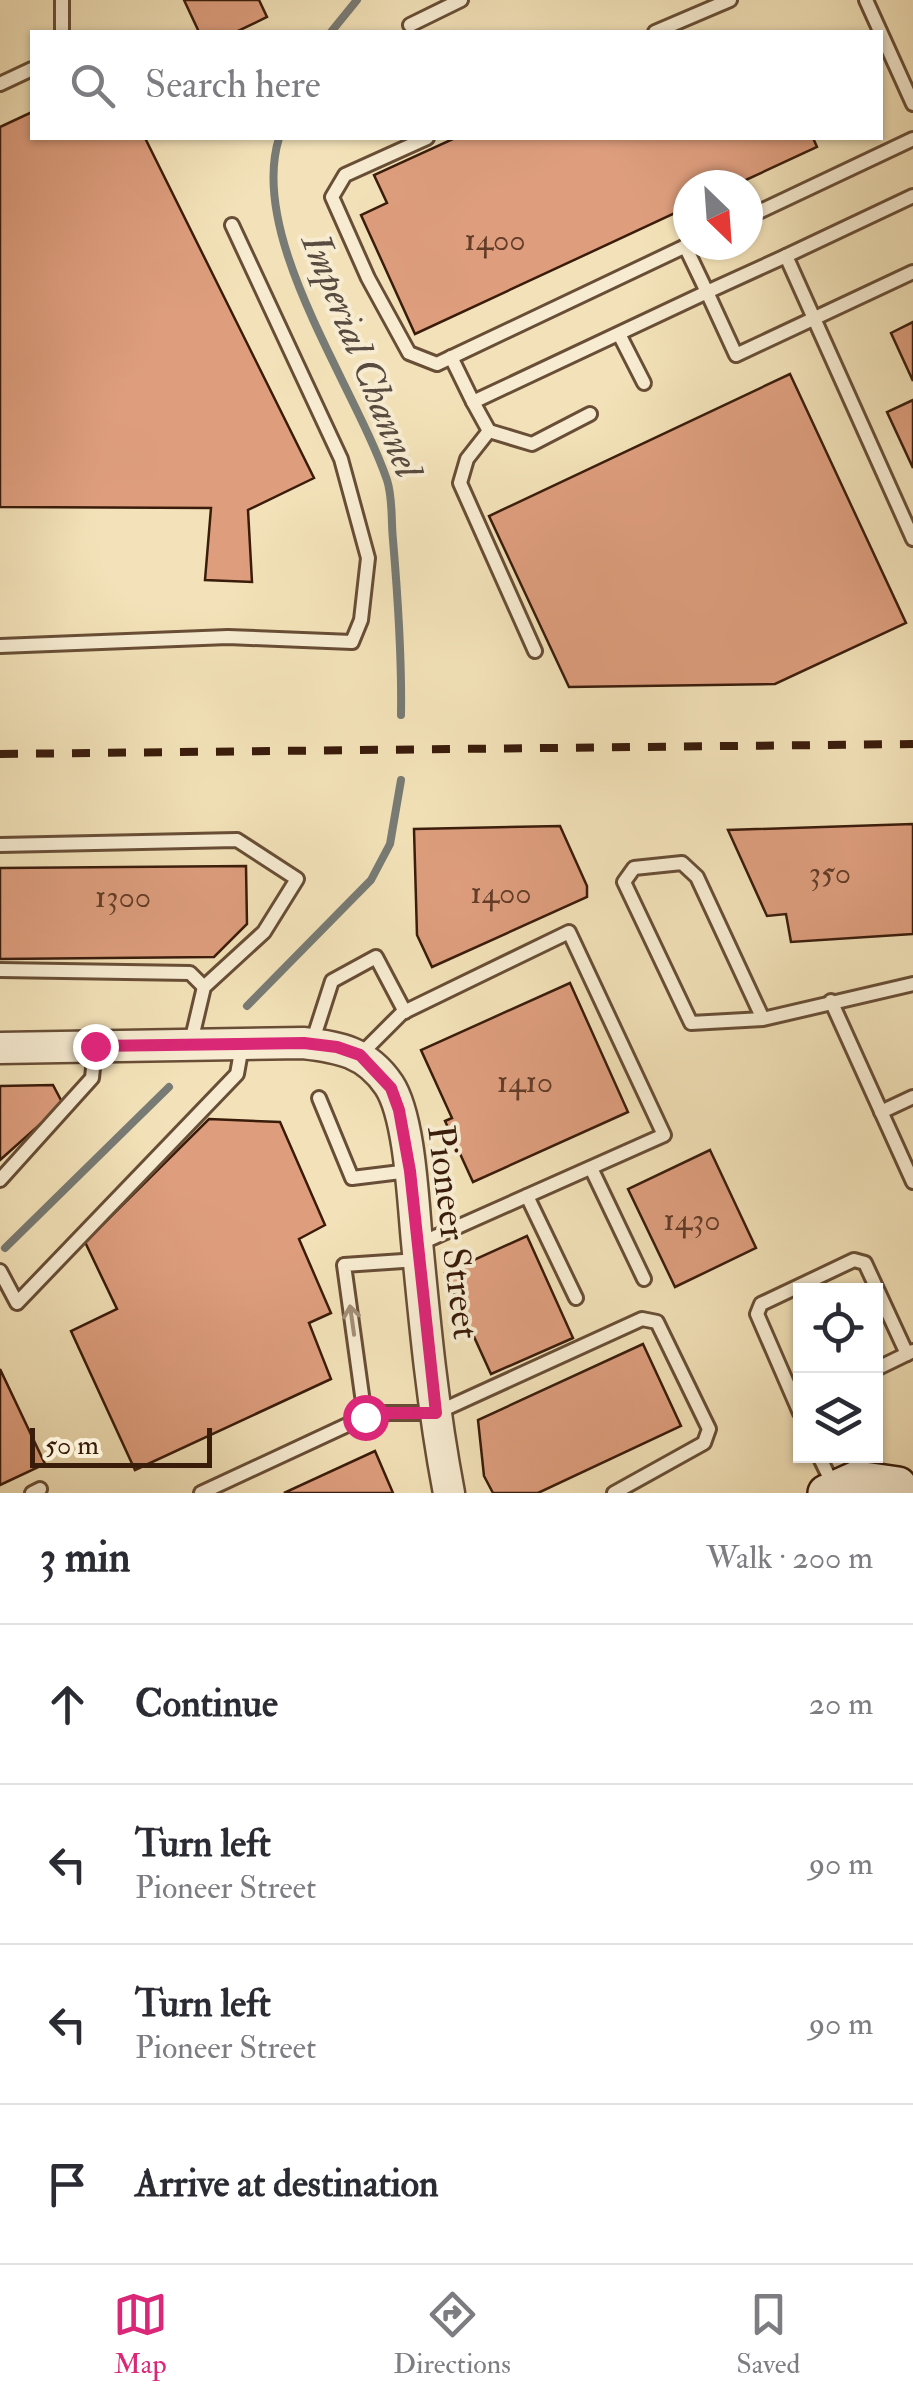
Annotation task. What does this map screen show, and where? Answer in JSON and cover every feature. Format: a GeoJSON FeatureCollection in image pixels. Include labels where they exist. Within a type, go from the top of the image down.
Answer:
{"type":"FeatureCollection","features":[{"type":"Feature","properties":{"kind":"main road"},"geometry":{"type":"LineString","coordinates":[[839,1487],[902,1487]]}},
{"type":"Feature","properties":{"kind":"street"},"geometry":{"type":"LineString","coordinates":[[0,1048],[312,1044],[360,1055]]}},
{"type":"Feature","properties":{"kind":"street","name":"Pioneer Street"},"geometry":{"type":"LineString","coordinates":[[360,1055],[391,1088],[399,1110],[410,1171],[436,1413],[449,1493]]}},
{"type":"Feature","properties":{"kind":"lane"},"geometry":{"type":"LineString","coordinates":[[62,0],[62,30]]}},
{"type":"Feature","properties":{"kind":"lane"},"geometry":{"type":"LineString","coordinates":[[410,25],[460,0]]}},
{"type":"Feature","properties":{"kind":"lane"},"geometry":{"type":"LineString","coordinates":[[660,30],[730,0]]}},
{"type":"Feature","properties":{"kind":"lane"},"geometry":{"type":"LineString","coordinates":[[866,0],[880,30]]}},
{"type":"Feature","properties":{"kind":"lane"},"geometry":{"type":"LineString","coordinates":[[883,38],[913,104]]}},
{"type":"Feature","properties":{"kind":"lane"},"geometry":{"type":"LineString","coordinates":[[0,84],[30,69]]}},
{"type":"Feature","properties":{"kind":"lane"},"geometry":{"type":"LineString","coordinates":[[763,210],[913,139]]}},
{"type":"Feature","properties":{"kind":"lane"},"geometry":{"type":"LineString","coordinates":[[423,140],[345,175],[332,197],[368,278],[409,353],[437,364],[673,253]]}},
{"type":"Feature","properties":{"kind":"lane"},"geometry":{"type":"LineString","coordinates":[[473,402],[913,196]]}},
{"type":"Feature","properties":{"kind":"lane"},"geometry":{"type":"LineString","coordinates":[[0,646],[228,637],[352,642],[361,620],[368,558],[341,459],[232,224]]}},
{"type":"Feature","properties":{"kind":"lane"},"geometry":{"type":"LineString","coordinates":[[786,256],[913,539]]}},
{"type":"Feature","properties":{"kind":"lane"},"geometry":{"type":"LineString","coordinates":[[693,260],[736,355],[913,272]]}},
{"type":"Feature","properties":{"kind":"lane"},"geometry":{"type":"LineString","coordinates":[[620,334],[644,383]]}},
{"type":"Feature","properties":{"kind":"lane"},"geometry":{"type":"LineString","coordinates":[[451,357],[489,431],[532,444],[590,414]]}},
{"type":"Feature","properties":{"kind":"lane"},"geometry":{"type":"LineString","coordinates":[[489,431],[466,460],[460,483],[535,651]]}},
{"type":"Feature","properties":{"kind":"lane"},"geometry":{"type":"LineString","coordinates":[[0,845],[237,840],[297,879],[264,932],[204,987],[190,1044]]}},
{"type":"Feature","properties":{"kind":"lane"},"geometry":{"type":"LineString","coordinates":[[763,1019],[697,877],[682,863],[634,868],[624,882],[690,1022],[763,1019],[913,984]]}},
{"type":"Feature","properties":{"kind":"lane"},"geometry":{"type":"LineString","coordinates":[[360,1055],[405,1012],[568,932],[664,1135],[528,1196],[418,1252],[344,1264],[365,1417]]}},
{"type":"Feature","properties":{"kind":"lane"},"geometry":{"type":"LineString","coordinates":[[312,1044],[332,981],[376,956],[405,1012]]}},
{"type":"Feature","properties":{"kind":"lane"},"geometry":{"type":"LineString","coordinates":[[0,970],[190,973],[204,987]]}},
{"type":"Feature","properties":{"kind":"lane"},"geometry":{"type":"LineString","coordinates":[[830,1001],[913,1182]]}},
{"type":"Feature","properties":{"kind":"lane"},"geometry":{"type":"LineString","coordinates":[[0,1271],[17,1303],[237,1074],[243,1044]]}},
{"type":"Feature","properties":{"kind":"lane"},"geometry":{"type":"LineString","coordinates":[[0,1180],[92,1078],[95,1046]]}},
{"type":"Feature","properties":{"kind":"lane"},"geometry":{"type":"LineString","coordinates":[[881,1112],[913,1097]]}},
{"type":"Feature","properties":{"kind":"lane"},"geometry":{"type":"LineString","coordinates":[[319,1098],[352,1178],[410,1171]]}},
{"type":"Feature","properties":{"kind":"lane"},"geometry":{"type":"LineString","coordinates":[[591,1168],[644,1279]]}},
{"type":"Feature","properties":{"kind":"lane"},"geometry":{"type":"LineString","coordinates":[[528,1196],[576,1298]]}},
{"type":"Feature","properties":{"kind":"lane"},"geometry":{"type":"LineString","coordinates":[[793,1394],[756,1314],[761,1304],[854,1260],[865,1263],[910,1353],[883,1366]]}},
{"type":"Feature","properties":{"kind":"lane"},"geometry":{"type":"LineString","coordinates":[[201,1493],[374,1413],[436,1413],[642,1318],[658,1322],[709,1430],[704,1442],[614,1493]]}},
{"type":"Feature","properties":{"kind":"lane"},"geometry":{"type":"LineString","coordinates":[[824,1463],[839,1487]]}},
{"type":"Feature","properties":{"kind":"building"},"geometry":{"type":"Polygon","coordinates":[[[184,0],[259,0],[267,17],[240,30],[198,30],[184,0]]]}},
{"type":"Feature","properties":{"kind":"building"},"geometry":{"type":"Polygon","coordinates":[[[30,113],[30,140],[146,140],[314,478],[248,510],[252,582],[205,580],[211,508],[0,507],[0,127],[30,113]]]}},
{"type":"Feature","properties":{"kind":"building"},"geometry":{"type":"Polygon","coordinates":[[[451,140],[814,140],[817,147],[763,172],[673,170],[673,214],[415,334],[361,215],[387,203],[374,175],[451,140]]]}},
{"type":"Feature","properties":{"kind":"building"},"geometry":{"type":"Polygon","coordinates":[[[913,322],[913,381],[891,333],[913,322]]]}},
{"type":"Feature","properties":{"kind":"building"},"geometry":{"type":"Polygon","coordinates":[[[790,374],[906,623],[775,684],[569,687],[489,516],[790,374]]]}},
{"type":"Feature","properties":{"kind":"building"},"geometry":{"type":"Polygon","coordinates":[[[913,400],[913,468],[887,412],[913,400]]]}},
{"type":"Feature","properties":{"kind":"building"},"geometry":{"type":"Polygon","coordinates":[[[913,824],[913,934],[791,942],[786,914],[767,916],[728,830],[913,824]]]}},
{"type":"Feature","properties":{"kind":"building"},"geometry":{"type":"Polygon","coordinates":[[[560,826],[587,886],[587,897],[432,967],[417,935],[414,829],[560,826]]]}},
{"type":"Feature","properties":{"kind":"building"},"geometry":{"type":"Polygon","coordinates":[[[246,866],[247,924],[214,957],[0,959],[0,868],[246,866]]]}},
{"type":"Feature","properties":{"kind":"building"},"geometry":{"type":"Polygon","coordinates":[[[570,983],[628,1112],[473,1182],[445,1121],[452,1118],[421,1050],[570,983]]]}},
{"type":"Feature","properties":{"kind":"building"},"geometry":{"type":"Polygon","coordinates":[[[53,1085],[63,1104],[0,1160],[0,1086],[53,1085]]]}},
{"type":"Feature","properties":{"kind":"building"},"geometry":{"type":"Polygon","coordinates":[[[209,1119],[280,1122],[325,1225],[299,1239],[331,1313],[309,1323],[331,1379],[135,1470],[71,1331],[117,1309],[85,1242],[209,1119]]]}},
{"type":"Feature","properties":{"kind":"building"},"geometry":{"type":"Polygon","coordinates":[[[710,1150],[756,1248],[675,1287],[628,1189],[710,1150]]]}},
{"type":"Feature","properties":{"kind":"building"},"geometry":{"type":"Polygon","coordinates":[[[527,1236],[573,1338],[491,1374],[445,1273],[527,1236]]]}},
{"type":"Feature","properties":{"kind":"building"},"geometry":{"type":"Polygon","coordinates":[[[643,1344],[681,1426],[538,1493],[493,1493],[484,1476],[478,1420],[643,1344]]]}},
{"type":"Feature","properties":{"kind":"building"},"geometry":{"type":"Polygon","coordinates":[[[0,1369],[45,1464],[0,1485],[0,1369]]]}},
{"type":"Feature","properties":{"kind":"building"},"geometry":{"type":"Polygon","coordinates":[[[375,1451],[393,1493],[284,1493],[375,1451]]]}},
{"type":"Feature","properties":{"kind":"waterway","name":"Imperial Channel"},"geometry":{"type":"LineString","coordinates":[[333,30],[357,0]]}},
{"type":"Feature","properties":{"kind":"waterway","name":"Imperial Channel"},"geometry":{"type":"LineString","coordinates":[[279,140],[273,177],[278,220],[291,265],[389,487],[401,715]]}},
{"type":"Feature","properties":{"kind":"waterway","name":"Imperial Channel"},"geometry":{"type":"LineString","coordinates":[[247,1006],[371,880],[390,844],[401,780]]}},
{"type":"Feature","properties":{"kind":"waterway","name":"Imperial Channel"},"geometry":{"type":"LineString","coordinates":[[5,1248],[169,1087]]}},
{"type":"Feature","properties":{"kind":"railway"},"geometry":{"type":"LineString","coordinates":[[0,754],[913,744]]}},
{"type":"Feature","properties":{"kind":"route"},"geometry":{"type":"LineString","coordinates":[[95,1046],[304,1043],[337,1047],[360,1055],[391,1088],[410,1171],[436,1413],[374,1413],[365,1417]]}}]}
